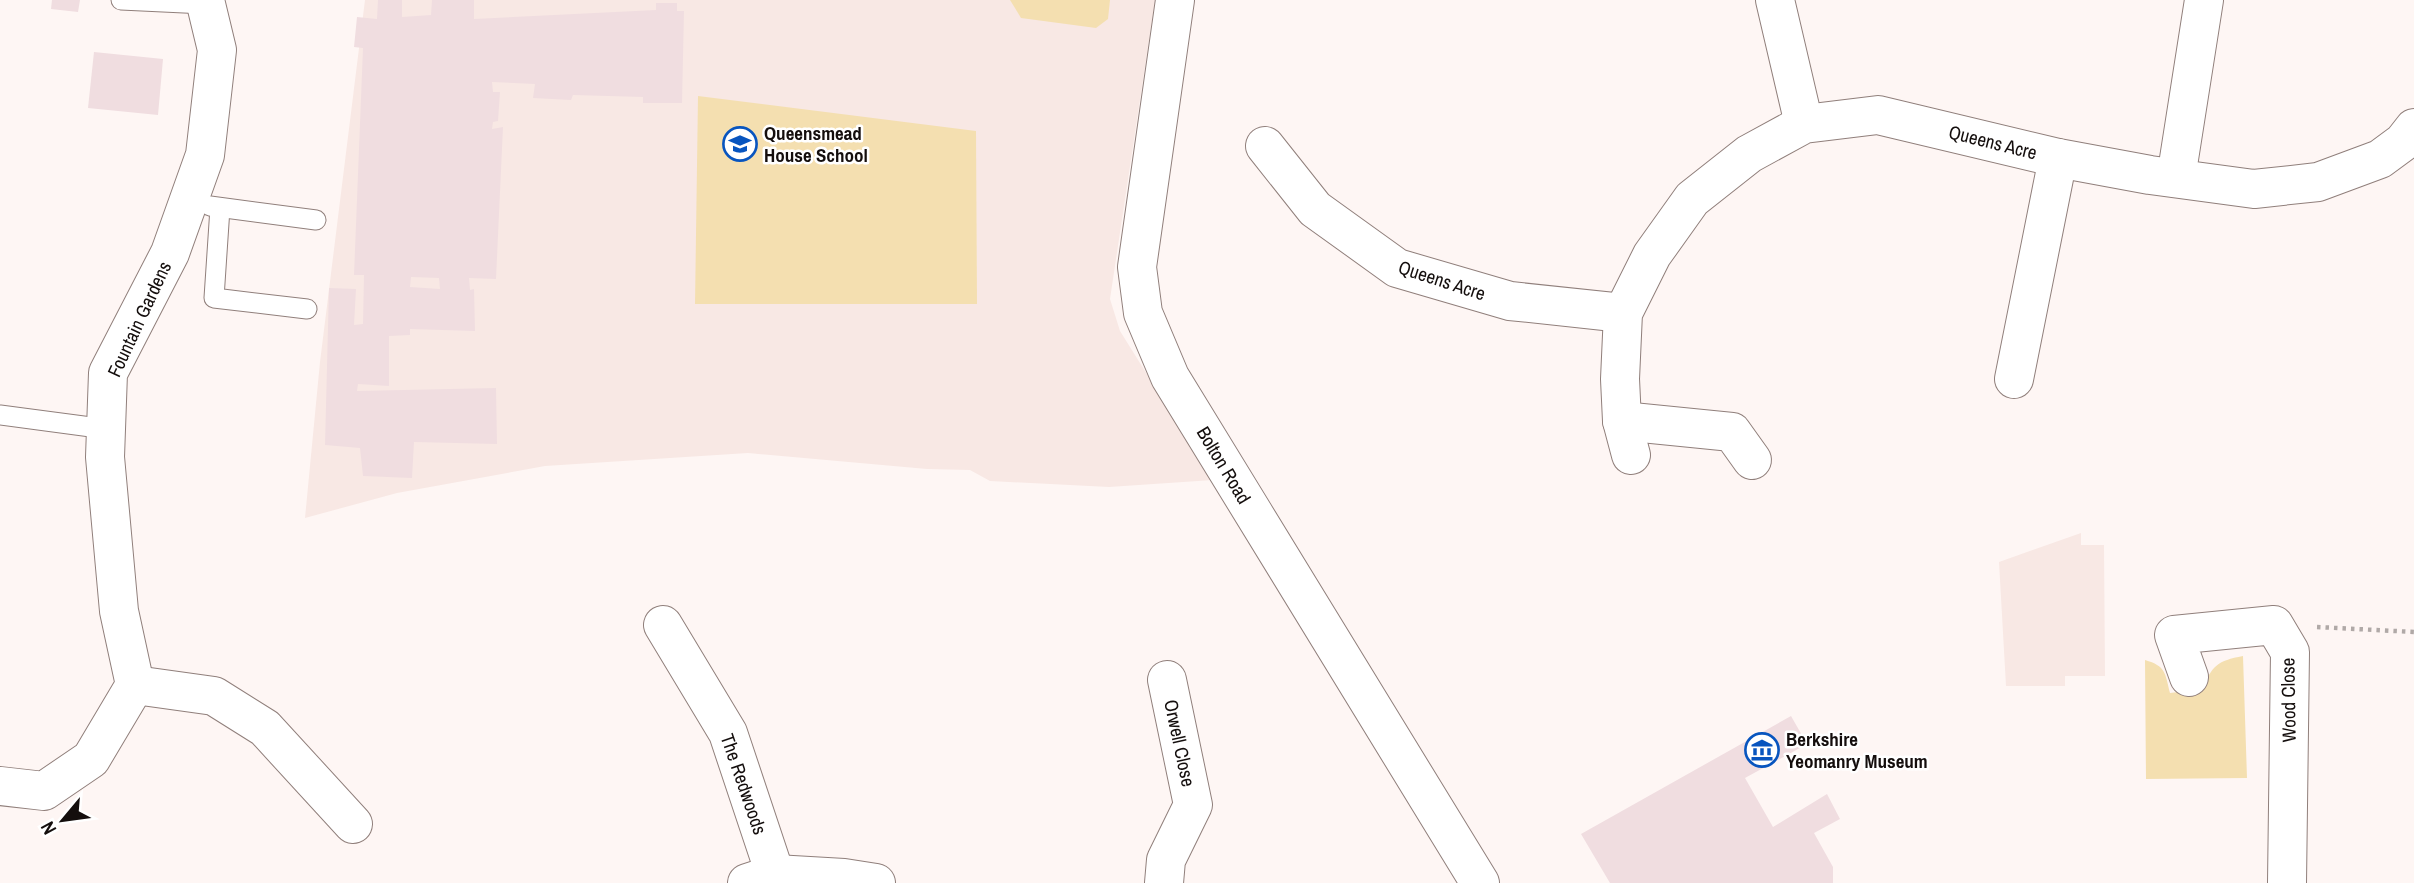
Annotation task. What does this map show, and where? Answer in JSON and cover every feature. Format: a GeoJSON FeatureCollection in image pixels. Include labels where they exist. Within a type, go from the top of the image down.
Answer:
{"type":"FeatureCollection","features":[{"type":"Feature","properties":{"kind":"street","name":"Bolton Road"},"geometry":{"type":"LineString","coordinates":[[1175,0],[1137,267],[1143,313],[1170,377],[1480,883]]}},
{"type":"Feature","properties":{"kind":"street"},"geometry":{"type":"LineString","coordinates":[[1775,0],[1804,124]]}},
{"type":"Feature","properties":{"kind":"street"},"geometry":{"type":"LineString","coordinates":[[2176,178],[2204,0]]}},
{"type":"Feature","properties":{"kind":"street","name":"Fountain Gardens"},"geometry":{"type":"LineString","coordinates":[[135,685],[119,611],[105,457],[108,373],[170,253],[204,206],[205,155],[217,50],[205,2]]}},
{"type":"Feature","properties":{"kind":"street","name":"Queens Acre"},"geometry":{"type":"LineString","coordinates":[[1752,460],[1732,432],[1627,438],[1620,379],[1623,313],[1652,255],[1692,200],[1749,154],[1804,124],[1878,115],[2058,158],[2254,189],[2318,182],[2410,148]]}},
{"type":"Feature","properties":{"kind":"street","name":"Queens Acre"},"geometry":{"type":"LineString","coordinates":[[1265,146],[1315,209],[1397,268],[1510,301],[1623,313]]}},
{"type":"Feature","properties":{"kind":"street","name":"Queens Acre"},"geometry":{"type":"LineString","coordinates":[[2014,379],[2058,158]]}},
{"type":"Feature","properties":{"kind":"street","name":"The Redwoods"},"geometry":{"type":"LineString","coordinates":[[663,625],[728,733],[761,879]]}},
{"type":"Feature","properties":{"kind":"street"},"geometry":{"type":"LineString","coordinates":[[2189,677],[2174,635],[2274,625]]}},
{"type":"Feature","properties":{"kind":"street","name":"Wood Close"},"geometry":{"type":"LineString","coordinates":[[2274,625],[2290,652],[2287,883]]}},
{"type":"Feature","properties":{"kind":"street","name":"Orwell Close"},"geometry":{"type":"LineString","coordinates":[[1164,883],[1166,860],[1194,805],[1167,680]]}},
{"type":"Feature","properties":{"kind":"street"},"geometry":{"type":"LineString","coordinates":[[0,786],[44,790],[91,759],[135,685],[214,696],[265,728],[353,824]]}},
{"type":"Feature","properties":{"kind":"street"},"geometry":{"type":"LineString","coordinates":[[761,879],[844,878],[876,883]]}},
{"type":"Feature","properties":{"kind":"lane"},"geometry":{"type":"LineString","coordinates":[[121,0],[205,2]]}},
{"type":"Feature","properties":{"kind":"lane"},"geometry":{"type":"LineString","coordinates":[[307,309],[214,298],[204,206],[316,220]]}},
{"type":"Feature","properties":{"kind":"lane"},"geometry":{"type":"LineString","coordinates":[[0,415],[106,429]]}},
{"type":"Feature","properties":{"kind":"path"},"geometry":{"type":"LineString","coordinates":[[2274,625],[2414,632]]}},
{"type":"Feature","properties":{"kind":"shaded area","name":"Queensmead House School"},"geometry":{"type":"Polygon","coordinates":[[[365,0],[1155,0],[1110,299],[1120,331],[1213,480],[1109,487],[990,481],[970,470],[927,469],[748,453],[545,466],[397,493],[305,518],[320,362],[365,0]]]}},
{"type":"Feature","properties":{"kind":"shaded area"},"geometry":{"type":"Polygon","coordinates":[[[1010,0],[1110,0],[1108,19],[1096,28],[1021,18],[1010,0]]]}},
{"type":"Feature","properties":{"kind":"shaded area"},"geometry":{"type":"Polygon","coordinates":[[[698,96],[976,131],[977,304],[695,304],[698,96]]]}},
{"type":"Feature","properties":{"kind":"shaded area"},"geometry":{"type":"Polygon","coordinates":[[[2081,533],[2081,545],[2104,545],[2105,676],[2065,676],[2065,686],[2006,686],[1999,562],[2081,533]]]}},
{"type":"Feature","properties":{"kind":"shaded area"},"geometry":{"type":"Polygon","coordinates":[[[2243,656],[2247,778],[2146,779],[2145,660],[2164,671],[2170,693],[2202,689],[2217,665],[2243,656]]]}},
{"type":"Feature","properties":{"kind":"building"},"geometry":{"type":"Polygon","coordinates":[[[52,0],[80,0],[78,12],[51,9],[52,0]]]}},
{"type":"Feature","properties":{"kind":"building"},"geometry":{"type":"Polygon","coordinates":[[[378,0],[402,0],[402,17],[431,15],[432,0],[474,0],[474,19],[656,10],[656,3],[677,3],[677,11],[684,11],[682,103],[643,103],[643,97],[573,95],[571,100],[533,98],[535,84],[492,82],[493,92],[500,92],[498,121],[493,122],[492,129],[503,127],[496,279],[469,278],[470,290],[474,289],[475,331],[410,329],[410,335],[389,336],[389,386],[358,384],[357,391],[496,388],[497,444],[414,442],[412,478],[363,476],[360,448],[325,445],[329,288],[356,289],[354,325],[363,324],[364,275],[354,275],[363,48],[354,47],[357,17],[377,19],[378,0]],[[411,277],[410,287],[440,289],[439,278],[411,277]]]}},
{"type":"Feature","properties":{"kind":"building"},"geometry":{"type":"Polygon","coordinates":[[[94,52],[163,59],[158,115],[88,108],[94,52]]]}},
{"type":"Feature","properties":{"kind":"building"},"geometry":{"type":"Polygon","coordinates":[[[1791,716],[1807,744],[1745,778],[1773,827],[1827,794],[1840,819],[1814,833],[1833,867],[1833,883],[1610,883],[1581,834],[1791,716]]]}},
{"type":"Feature","properties":{"kind":"place","name":"Queensmead House School"},"geometry":{"type":"Point","coordinates":[740,144]}},
{"type":"Feature","properties":{"kind":"place","name":"Berkshire Yeomanry Museum"},"geometry":{"type":"Point","coordinates":[1762,750]}}]}
